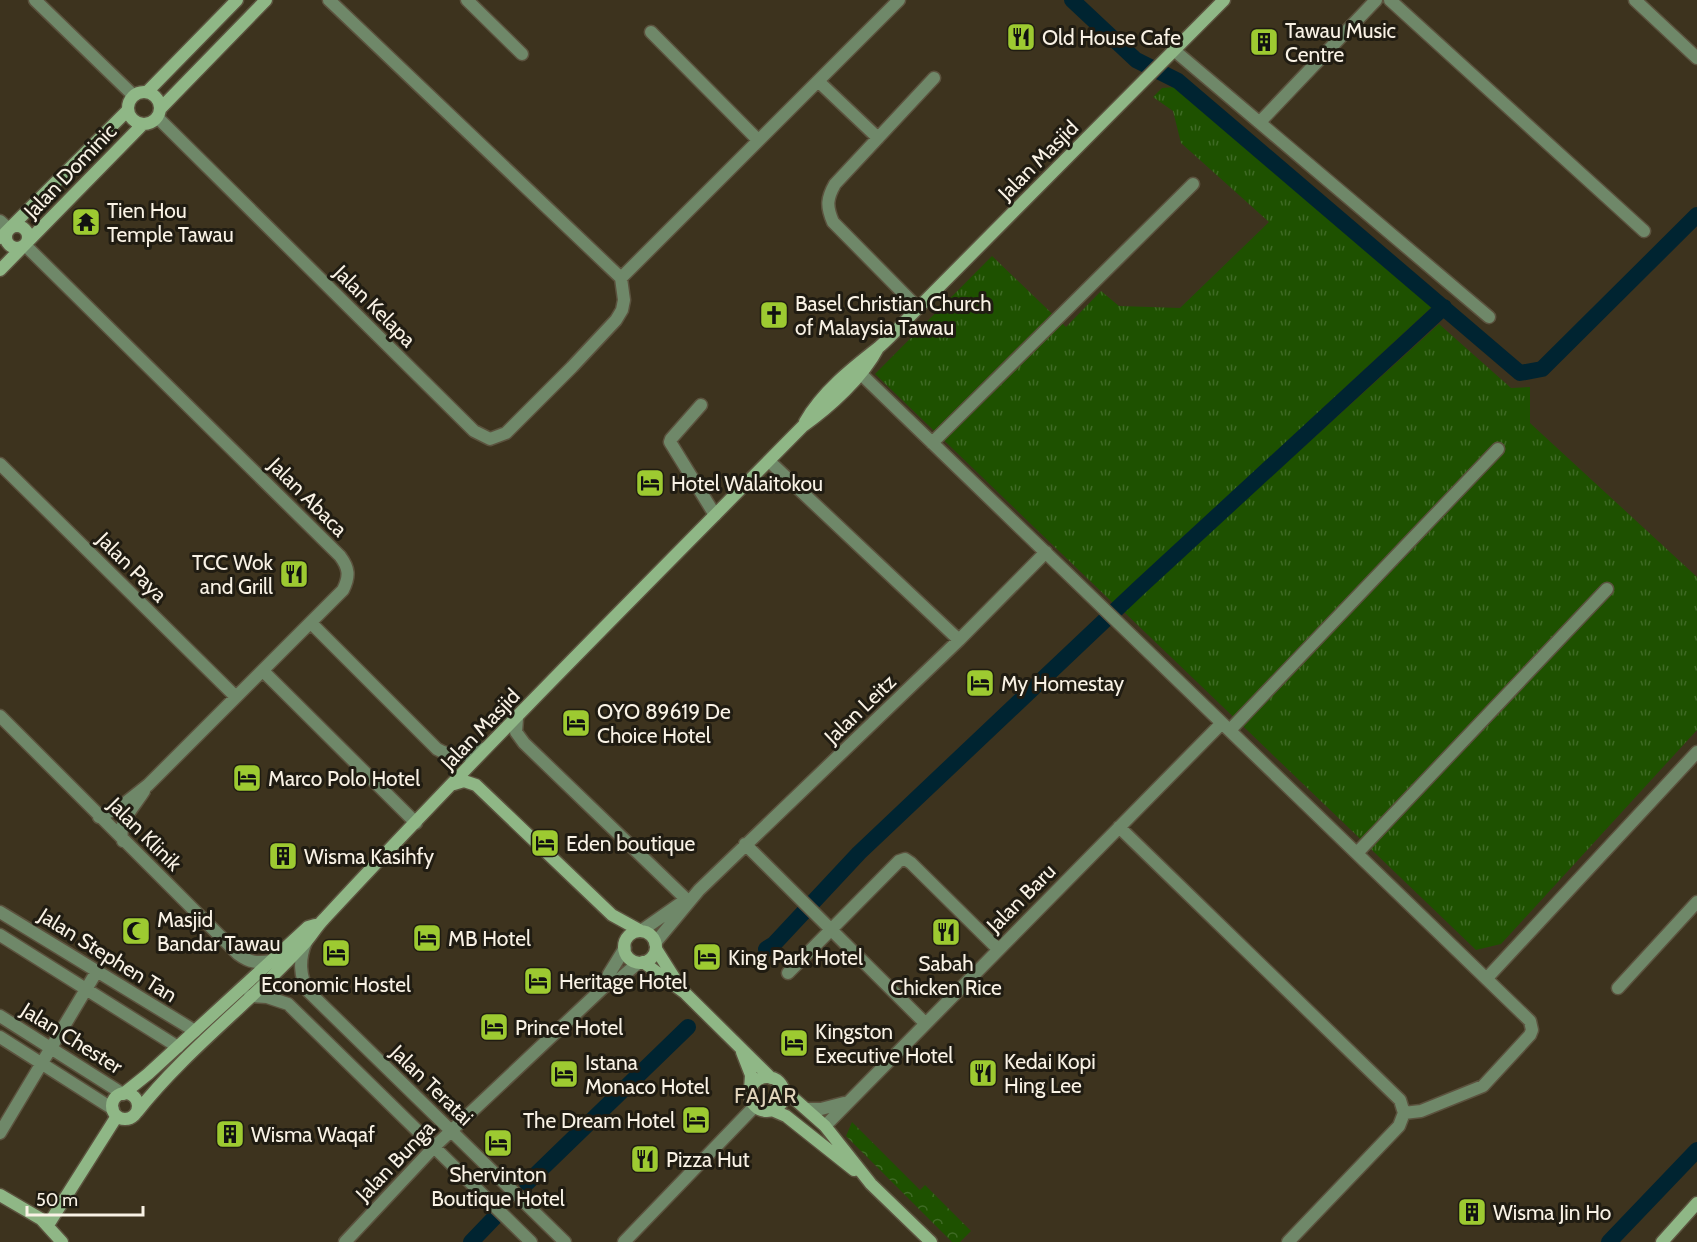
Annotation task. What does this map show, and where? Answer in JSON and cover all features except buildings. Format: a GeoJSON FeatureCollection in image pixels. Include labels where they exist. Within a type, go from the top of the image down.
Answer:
{"type":"FeatureCollection","features":[{"type":"Feature","properties":{"kind":"street"},"geometry":{"type":"LineString","coordinates":[[35,0],[133,95]]}},
{"type":"Feature","properties":{"kind":"street"},"geometry":{"type":"LineString","coordinates":[[237,0],[147,92],[133,95],[128,104],[131,118],[143,124],[149,124],[266,0]]}},
{"type":"Feature","properties":{"kind":"street"},"geometry":{"type":"LineString","coordinates":[[329,0],[621,278],[899,0]]}},
{"type":"Feature","properties":{"kind":"street"},"geometry":{"type":"LineString","coordinates":[[467,0],[522,54]]}},
{"type":"Feature","properties":{"kind":"street","name":"Jalan Masjid"},"geometry":{"type":"LineString","coordinates":[[803,426],[813,408],[862,359],[878,348],[1224,0]]}},
{"type":"Feature","properties":{"kind":"street"},"geometry":{"type":"LineString","coordinates":[[1260,122],[1376,0]]}},
{"type":"Feature","properties":{"kind":"street"},"geometry":{"type":"LineString","coordinates":[[1390,0],[1644,231]]}},
{"type":"Feature","properties":{"kind":"street"},"geometry":{"type":"LineString","coordinates":[[1635,0],[1697,58]]}},
{"type":"Feature","properties":{"kind":"street"},"geometry":{"type":"LineString","coordinates":[[651,32],[758,140]]}},
{"type":"Feature","properties":{"kind":"street"},"geometry":{"type":"LineString","coordinates":[[1175,51],[1489,316]]}},
{"type":"Feature","properties":{"kind":"street"},"geometry":{"type":"LineString","coordinates":[[918,308],[832,222],[827,209],[828,196],[835,184],[934,78]]}},
{"type":"Feature","properties":{"kind":"street"},"geometry":{"type":"LineString","coordinates":[[818,81],[878,138]]}},
{"type":"Feature","properties":{"kind":"street"},"geometry":{"type":"LineString","coordinates":[[147,92],[157,97],[159,113]]}},
{"type":"Feature","properties":{"kind":"street","name":"Jalan Dominic"},"geometry":{"type":"LineString","coordinates":[[3,229],[128,110]]}},
{"type":"Feature","properties":{"kind":"street","name":"Jalan Kelapa"},"geometry":{"type":"LineString","coordinates":[[159,113],[386,345],[474,431],[483,437],[490,439],[506,433],[616,320],[622,310],[624,300],[621,278]]}},
{"type":"Feature","properties":{"kind":"street","name":"Jalan Dominic"},"geometry":{"type":"LineString","coordinates":[[0,270],[143,124]]}},
{"type":"Feature","properties":{"kind":"street"},"geometry":{"type":"LineString","coordinates":[[932,443],[1193,184]]}},
{"type":"Feature","properties":{"kind":"street"},"geometry":{"type":"LineString","coordinates":[[3,229],[19,226],[25,229],[28,239],[25,245]]}},
{"type":"Feature","properties":{"kind":"street","name":"Jalan Abaca"},"geometry":{"type":"LineString","coordinates":[[25,245],[346,563],[349,572],[343,590],[148,785]]}},
{"type":"Feature","properties":{"kind":"street","name":"Jalan Masjid"},"geometry":{"type":"LineString","coordinates":[[137,1112],[165,1079],[279,970],[306,942],[321,922],[451,786],[715,515],[803,426],[819,415],[870,363],[878,348]]}},
{"type":"Feature","properties":{"kind":"street"},"geometry":{"type":"LineString","coordinates":[[860,373],[1530,1021],[1532,1030],[1530,1035],[1483,1086],[1421,1111],[1404,1113]]}},
{"type":"Feature","properties":{"kind":"street"},"geometry":{"type":"LineString","coordinates":[[701,405],[670,442],[715,515]]}},
{"type":"Feature","properties":{"kind":"street","name":"Jalan Baru"},"geometry":{"type":"LineString","coordinates":[[825,1126],[1119,827],[1226,727],[1498,449]]}},
{"type":"Feature","properties":{"kind":"street"},"geometry":{"type":"LineString","coordinates":[[769,460],[959,640]]}},
{"type":"Feature","properties":{"kind":"street","name":"Jalan Paya"},"geometry":{"type":"LineString","coordinates":[[0,464],[236,697]]}},
{"type":"Feature","properties":{"kind":"street","name":"Jalan Leitz"},"geometry":{"type":"LineString","coordinates":[[699,890],[959,640],[1046,552]]}},
{"type":"Feature","properties":{"kind":"street"},"geometry":{"type":"LineString","coordinates":[[1357,853],[1607,589]]}},
{"type":"Feature","properties":{"kind":"street"},"geometry":{"type":"LineString","coordinates":[[311,623],[437,749],[446,754],[461,757],[489,747]]}},
{"type":"Feature","properties":{"kind":"street"},"geometry":{"type":"LineString","coordinates":[[263,671],[416,823]]}},
{"type":"Feature","properties":{"kind":"street","name":"Jalan Klinik"},"geometry":{"type":"LineString","coordinates":[[0,716],[238,954],[246,960],[257,963],[272,961]]}},
{"type":"Feature","properties":{"kind":"street"},"geometry":{"type":"LineString","coordinates":[[517,719],[516,732],[524,743],[686,899]]}},
{"type":"Feature","properties":{"kind":"street"},"geometry":{"type":"LineString","coordinates":[[1487,978],[1697,752]]}},
{"type":"Feature","properties":{"kind":"street"},"geometry":{"type":"LineString","coordinates":[[451,786],[464,781],[476,786],[618,919],[651,935],[685,993]]}},
{"type":"Feature","properties":{"kind":"street"},"geometry":{"type":"LineString","coordinates":[[99,817],[120,807],[148,785]]}},
{"type":"Feature","properties":{"kind":"street"},"geometry":{"type":"LineString","coordinates":[[123,840],[120,834],[121,826],[148,785]]}},
{"type":"Feature","properties":{"kind":"street"},"geometry":{"type":"LineString","coordinates":[[1119,827],[1400,1100],[1404,1113],[1399,1126],[1288,1242]]}},
{"type":"Feature","properties":{"kind":"street"},"geometry":{"type":"LineString","coordinates":[[746,844],[925,1023]]}},
{"type":"Feature","properties":{"kind":"street"},"geometry":{"type":"LineString","coordinates":[[788,973],[899,861],[905,860],[911,863],[998,949]]}},
{"type":"Feature","properties":{"kind":"street"},"geometry":{"type":"LineString","coordinates":[[625,945],[631,934],[640,931],[699,890]]}},
{"type":"Feature","properties":{"kind":"street"},"geometry":{"type":"LineString","coordinates":[[641,962],[652,958],[656,946],[699,890]]}},
{"type":"Feature","properties":{"kind":"street"},"geometry":{"type":"LineString","coordinates":[[595,899],[625,945],[629,958],[641,962],[685,993],[771,1078],[776,1080],[825,1126],[871,1184]]}},
{"type":"Feature","properties":{"kind":"street"},"geometry":{"type":"LineString","coordinates":[[1618,988],[1697,902]]}},
{"type":"Feature","properties":{"kind":"street","name":"Jalan Stephen Tan"},"geometry":{"type":"LineString","coordinates":[[0,912],[195,1031]]}},
{"type":"Feature","properties":{"kind":"street"},"geometry":{"type":"LineString","coordinates":[[48,1225],[115,1112],[116,1098],[148,1074],[308,927],[321,922]]}},
{"type":"Feature","properties":{"kind":"street","name":"Jalan Stephen Tan"},"geometry":{"type":"LineString","coordinates":[[0,935],[178,1047]]}},
{"type":"Feature","properties":{"kind":"street","name":"Jalan Teratai"},"geometry":{"type":"LineString","coordinates":[[306,942],[301,957],[302,975],[309,992],[565,1242]]}},
{"type":"Feature","properties":{"kind":"street","name":"Jalan Bunga"},"geometry":{"type":"LineString","coordinates":[[605,986],[625,945]]}},
{"type":"Feature","properties":{"kind":"street","name":"Jalan Bunga"},"geometry":{"type":"LineString","coordinates":[[345,1242],[434,1147],[605,986],[617,981],[641,962]]}},
{"type":"Feature","properties":{"kind":"street"},"geometry":{"type":"LineString","coordinates":[[2,1126],[97,971]]}},
{"type":"Feature","properties":{"kind":"street","name":"Jalan Teratai"},"geometry":{"type":"LineString","coordinates":[[250,996],[267,997],[288,1004],[531,1242]]}},
{"type":"Feature","properties":{"kind":"street","name":"Jalan Chester"},"geometry":{"type":"LineString","coordinates":[[0,1016],[123,1094]]}},
{"type":"Feature","properties":{"kind":"street","name":"Jalan Chester"},"geometry":{"type":"LineString","coordinates":[[0,1037],[115,1112]]}},
{"type":"Feature","properties":{"kind":"street"},"geometry":{"type":"LineString","coordinates":[[740,1048],[751,1075],[751,1102],[755,1106],[763,1111],[772,1110],[781,1104],[782,1088]]}},
{"type":"Feature","properties":{"kind":"street"},"geometry":{"type":"LineString","coordinates":[[750,1091],[755,1081],[760,1078],[771,1078]]}},
{"type":"Feature","properties":{"kind":"street"},"geometry":{"type":"LineString","coordinates":[[115,1112],[128,1119],[137,1112],[137,1100],[131,1095],[123,1094]]}},
{"type":"Feature","properties":{"kind":"street"},"geometry":{"type":"LineString","coordinates":[[807,1109],[832,1107],[848,1101]]}},
{"type":"Feature","properties":{"kind":"street"},"geometry":{"type":"LineString","coordinates":[[624,1242],[755,1106]]}},
{"type":"Feature","properties":{"kind":"street"},"geometry":{"type":"LineString","coordinates":[[772,1110],[795,1123],[871,1184],[932,1242]]}},
{"type":"Feature","properties":{"kind":"street"},"geometry":{"type":"LineString","coordinates":[[795,1123],[820,1128],[825,1126]]}},
{"type":"Feature","properties":{"kind":"street"},"geometry":{"type":"LineString","coordinates":[[0,1195],[48,1225],[62,1242]]}},
{"type":"Feature","properties":{"kind":"street"},"geometry":{"type":"LineString","coordinates":[[1662,1242],[1697,1203]]}},
{"type":"Feature","properties":{"kind":"green space"},"geometry":{"type":"Polygon","coordinates":[[[1176,87],[1434,305],[1113,603],[875,374],[992,256],[1066,327],[1101,291],[1119,306],[1180,308],[1269,222],[1181,143],[1173,111],[1153,97],[1162,88],[1176,87]]]}},
{"type":"Feature","properties":{"kind":"green space"},"geometry":{"type":"Polygon","coordinates":[[[1439,324],[1511,388],[1530,387],[1530,423],[1697,577],[1697,730],[1501,944],[1476,950],[1123,611],[1439,324]]]}},
{"type":"Feature","properties":{"kind":"green space"},"geometry":{"type":"Polygon","coordinates":[[[852,1122],[920,1190],[925,1185],[971,1231],[960,1242],[952,1242],[846,1136],[852,1122]]]}},
{"type":"Feature","properties":{"kind":"waterway"},"geometry":{"type":"LineString","coordinates":[[1072,0],[1136,60],[1178,81],[1520,373],[1542,369],[1697,215]]}},
{"type":"Feature","properties":{"kind":"waterway"},"geometry":{"type":"LineString","coordinates":[[766,949],[774,944],[859,853],[1140,587],[1444,307]]}},
{"type":"Feature","properties":{"kind":"waterway"},"geometry":{"type":"LineString","coordinates":[[527,1183],[688,1027]]}},
{"type":"Feature","properties":{"kind":"waterway"},"geometry":{"type":"LineString","coordinates":[[1609,1242],[1697,1150]]}},
{"type":"Feature","properties":{"kind":"waterway"},"geometry":{"type":"LineString","coordinates":[[471,1242],[495,1217]]}},
{"type":"Feature","properties":{"kind":"place","name":"Old House Cafe"},"geometry":{"type":"Point","coordinates":[1021,37]}},
{"type":"Feature","properties":{"kind":"place","name":"Tawau Music Centre"},"geometry":{"type":"Point","coordinates":[1264,42]}},
{"type":"Feature","properties":{"kind":"place","name":"Tien Hou Temple Tawau"},"geometry":{"type":"Point","coordinates":[86,222]}},
{"type":"Feature","properties":{"kind":"place","name":"Basel Christian Church of Malaysia Tawau"},"geometry":{"type":"Point","coordinates":[774,315]}},
{"type":"Feature","properties":{"kind":"place","name":"Hotel Walaitokou"},"geometry":{"type":"Point","coordinates":[650,483]}},
{"type":"Feature","properties":{"kind":"place","name":"TCC Wok and Grill"},"geometry":{"type":"Point","coordinates":[294,574]}},
{"type":"Feature","properties":{"kind":"place","name":"My Homestay"},"geometry":{"type":"Point","coordinates":[980,683]}},
{"type":"Feature","properties":{"kind":"place","name":"OYO 89619 De Choice Hotel"},"geometry":{"type":"Point","coordinates":[576,723]}},
{"type":"Feature","properties":{"kind":"place","name":"Marco Polo Hotel"},"geometry":{"type":"Point","coordinates":[247,778]}},
{"type":"Feature","properties":{"kind":"place","name":"Eden boutique"},"geometry":{"type":"Point","coordinates":[545,843]}},
{"type":"Feature","properties":{"kind":"place","name":"Wisma Kasihfy"},"geometry":{"type":"Point","coordinates":[283,856]}},
{"type":"Feature","properties":{"kind":"place","name":"Masjid Bandar Tawau"},"geometry":{"type":"Point","coordinates":[136,931]}},
{"type":"Feature","properties":{"kind":"place","name":"Sabah Chicken Rice"},"geometry":{"type":"Point","coordinates":[946,932]}},
{"type":"Feature","properties":{"kind":"place","name":"MB Hotel"},"geometry":{"type":"Point","coordinates":[427,938]}},
{"type":"Feature","properties":{"kind":"place","name":"Economic Hostel"},"geometry":{"type":"Point","coordinates":[336,953]}},
{"type":"Feature","properties":{"kind":"place","name":"King Park Hotel"},"geometry":{"type":"Point","coordinates":[707,957]}},
{"type":"Feature","properties":{"kind":"place","name":"Heritage Hotel"},"geometry":{"type":"Point","coordinates":[538,981]}},
{"type":"Feature","properties":{"kind":"place","name":"Prince Hotel"},"geometry":{"type":"Point","coordinates":[494,1027]}},
{"type":"Feature","properties":{"kind":"place","name":"Kingston Executive Hotel"},"geometry":{"type":"Point","coordinates":[794,1043]}},
{"type":"Feature","properties":{"kind":"place","name":"Kedai Kopi Hing Lee"},"geometry":{"type":"Point","coordinates":[983,1073]}},
{"type":"Feature","properties":{"kind":"place","name":"Istana Monaco Hotel"},"geometry":{"type":"Point","coordinates":[564,1074]}},
{"type":"Feature","properties":{"kind":"place","name":"The Dream Hotel"},"geometry":{"type":"Point","coordinates":[696,1120]}},
{"type":"Feature","properties":{"kind":"place","name":"Wisma Waqaf"},"geometry":{"type":"Point","coordinates":[230,1134]}},
{"type":"Feature","properties":{"kind":"place","name":"Shervinton Boutique Hotel"},"geometry":{"type":"Point","coordinates":[498,1143]}},
{"type":"Feature","properties":{"kind":"place","name":"Pizza Hut"},"geometry":{"type":"Point","coordinates":[645,1159]}},
{"type":"Feature","properties":{"kind":"place","name":"Wisma Jin Ho"},"geometry":{"type":"Point","coordinates":[1472,1212]}},
{"type":"Feature","properties":{"kind":"district","name":"FAJAR"},"geometry":{"type":"Point","coordinates":[766,1095]}}]}
